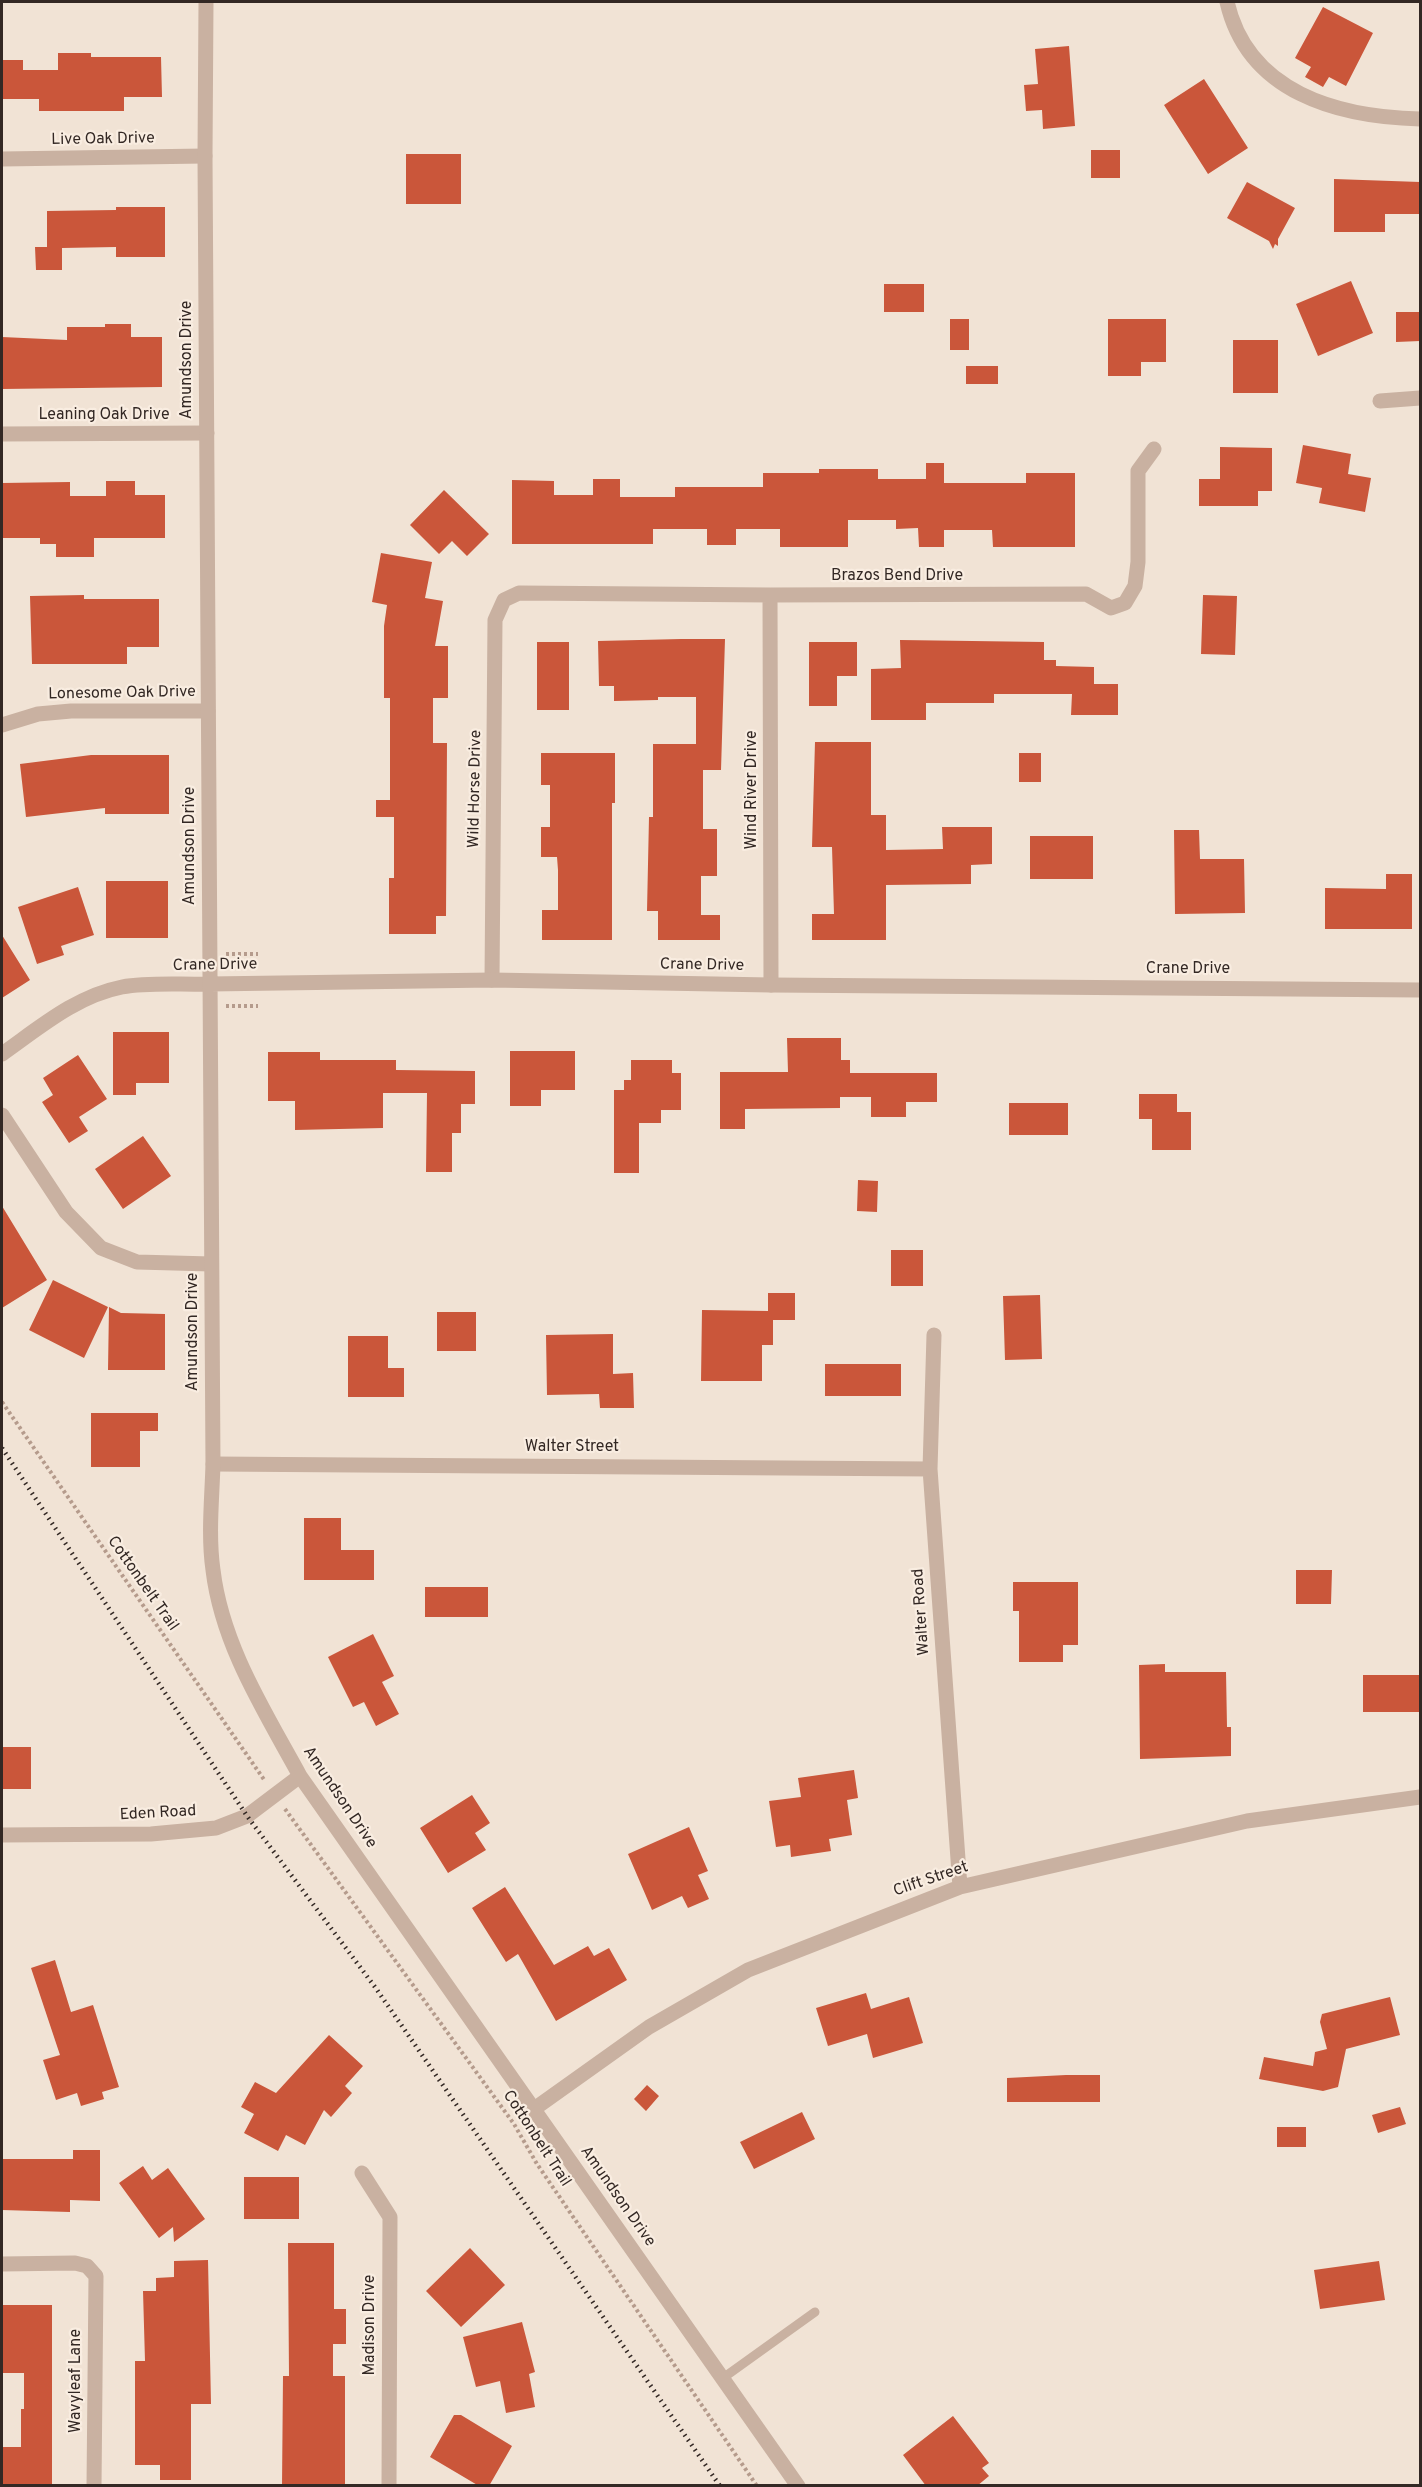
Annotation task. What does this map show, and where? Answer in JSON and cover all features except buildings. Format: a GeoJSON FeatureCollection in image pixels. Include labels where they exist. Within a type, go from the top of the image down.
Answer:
{"type":"FeatureCollection","features":[{"type":"Feature","properties":{"kind":"street","name":"Amundson Drive"},"geometry":{"type":"LineString","coordinates":[[206,2],[204,156],[213,1464],[211,1515],[213,1570],[226,1629],[244,1674],[300,1776],[798,2486]]}},
{"type":"Feature","properties":{"kind":"street"},"geometry":{"type":"LineString","coordinates":[[1227,2],[1237,33],[1255,59],[1274,80],[1322,104],[1380,116],[1420,119]]}},
{"type":"Feature","properties":{"kind":"street","name":"Live Oak Drive"},"geometry":{"type":"LineString","coordinates":[[2,159],[204,156]]}},
{"type":"Feature","properties":{"kind":"street"},"geometry":{"type":"LineString","coordinates":[[1380,400],[1420,398]]}},
{"type":"Feature","properties":{"kind":"street","name":"Leaning Oak Drive"},"geometry":{"type":"LineString","coordinates":[[2,434],[207,434]]}},
{"type":"Feature","properties":{"kind":"street","name":"Brazos Bend Drive"},"geometry":{"type":"LineString","coordinates":[[504,600],[519,593],[1086,594],[1111,608],[1125,603],[1135,586],[1138,471],[1154,449]]}},
{"type":"Feature","properties":{"kind":"street","name":"Wind River Drive"},"geometry":{"type":"LineString","coordinates":[[770,595],[771,985]]}},
{"type":"Feature","properties":{"kind":"street","name":"Wild Horse Drive"},"geometry":{"type":"LineString","coordinates":[[492,980],[495,620],[504,600]]}},
{"type":"Feature","properties":{"kind":"street","name":"Lonesome Oak Drive"},"geometry":{"type":"LineString","coordinates":[[2,725],[38,714],[71,711],[208,711]]}},
{"type":"Feature","properties":{"kind":"street","name":"Crane Drive"},"geometry":{"type":"LineString","coordinates":[[2,1054],[64,1010],[98,994],[123,987],[492,980],[771,985],[1420,990]]}},
{"type":"Feature","properties":{"kind":"street"},"geometry":{"type":"LineString","coordinates":[[2,1115],[66,1212],[101,1248],[137,1262],[211,1264]]}},
{"type":"Feature","properties":{"kind":"street","name":"Walter Road"},"geometry":{"type":"LineString","coordinates":[[934,1335],[930,1469],[960,1887]]}},
{"type":"Feature","properties":{"kind":"street","name":"Walter Street"},"geometry":{"type":"LineString","coordinates":[[213,1464],[930,1469]]}},
{"type":"Feature","properties":{"kind":"street","name":"Eden Road"},"geometry":{"type":"LineString","coordinates":[[2,1835],[151,1834],[216,1828],[247,1816],[300,1776]]}},
{"type":"Feature","properties":{"kind":"street","name":"Clift Street"},"geometry":{"type":"LineString","coordinates":[[534,2109],[649,2027],[748,1971],[960,1887],[1247,1821],[1420,1797]]}},
{"type":"Feature","properties":{"kind":"street","name":"Madison Drive"},"geometry":{"type":"LineString","coordinates":[[362,2173],[390,2217],[389,2486]]}},
{"type":"Feature","properties":{"kind":"street","name":"Wavyleaf Lane"},"geometry":{"type":"LineString","coordinates":[[2,2264],[75,2263],[87,2266],[96,2276],[94,2486]]}},
{"type":"Feature","properties":{"kind":"lane"},"geometry":{"type":"LineString","coordinates":[[723,2378],[815,2312]]}},
{"type":"Feature","properties":{"kind":"path"},"geometry":{"type":"LineString","coordinates":[[210,954],[258,954]]}},
{"type":"Feature","properties":{"kind":"path"},"geometry":{"type":"LineString","coordinates":[[210,1006],[258,1006]]}},
{"type":"Feature","properties":{"kind":"path","name":"Cottonbelt Trail"},"geometry":{"type":"LineString","coordinates":[[2,1402],[263,1779]]}},
{"type":"Feature","properties":{"kind":"path","name":"Cottonbelt Trail"},"geometry":{"type":"LineString","coordinates":[[286,1810],[514,2124],[537,2164],[757,2486]]}},
{"type":"Feature","properties":{"kind":"railway"},"geometry":{"type":"LineString","coordinates":[[2,1448],[247,1816],[375,1987],[720,2486]]}}]}
